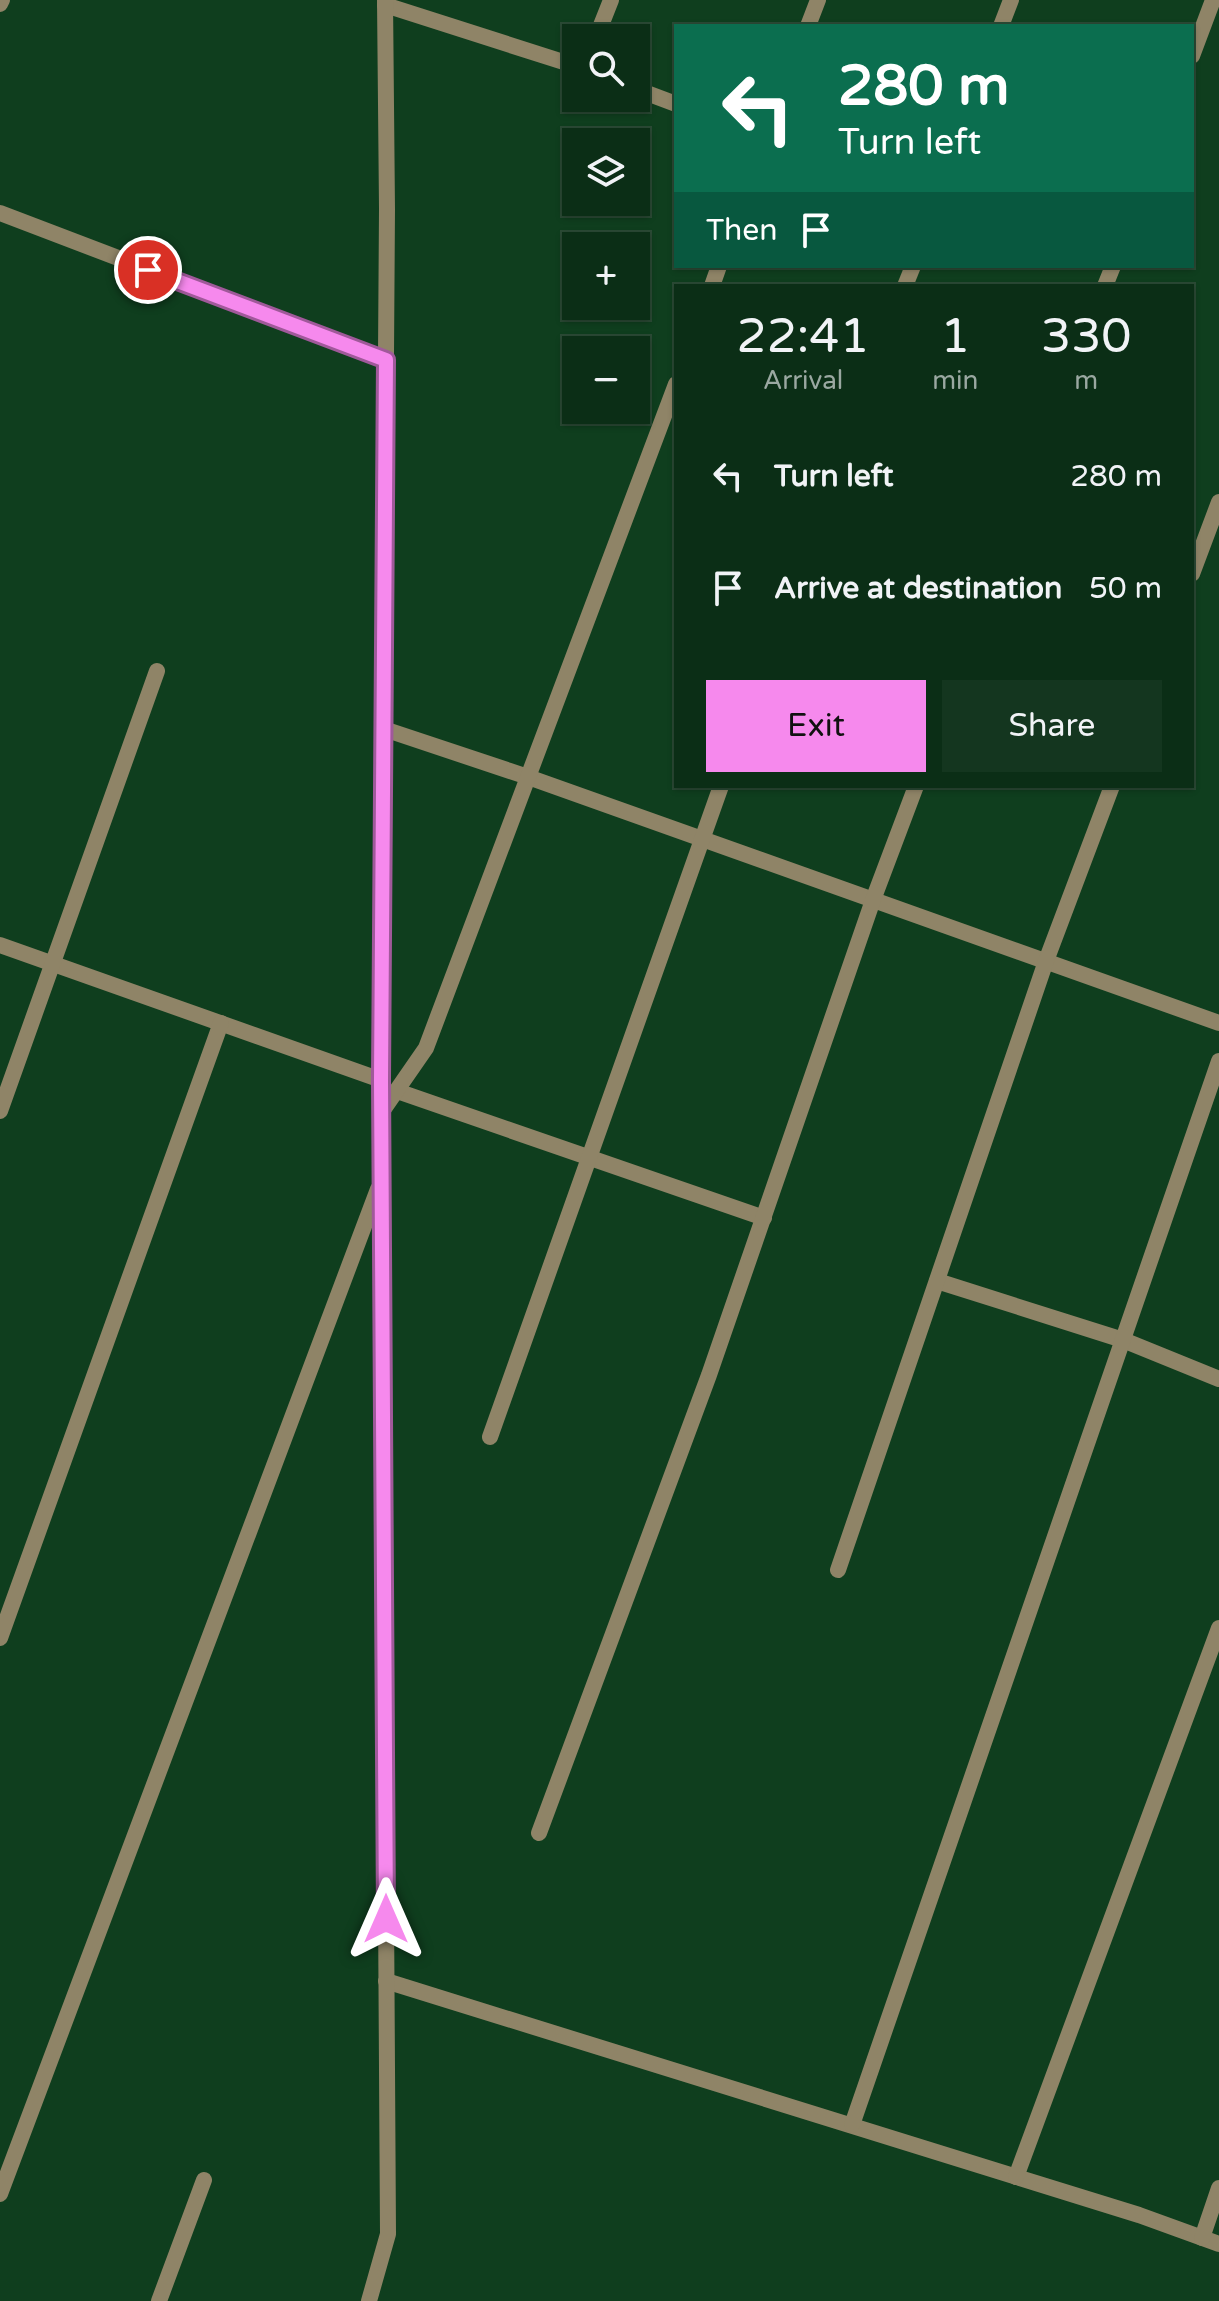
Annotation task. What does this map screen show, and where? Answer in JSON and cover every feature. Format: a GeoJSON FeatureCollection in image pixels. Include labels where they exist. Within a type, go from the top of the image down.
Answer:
{"type":"FeatureCollection","features":[{"type":"Feature","properties":{"kind":"street"},"geometry":{"type":"LineString","coordinates":[[602,24],[611,0]]}},
{"type":"Feature","properties":{"kind":"street"},"geometry":{"type":"LineString","coordinates":[[809,24],[818,0]]}},
{"type":"Feature","properties":{"kind":"street"},"geometry":{"type":"LineString","coordinates":[[1002,24],[1011,0]]}},
{"type":"Feature","properties":{"kind":"street"},"geometry":{"type":"LineString","coordinates":[[1194,51],[1213,0]]}},
{"type":"Feature","properties":{"kind":"street"},"geometry":{"type":"LineString","coordinates":[[369,2301],[388,2234],[381,1113],[385,2],[562,61]]}},
{"type":"Feature","properties":{"kind":"street"},"geometry":{"type":"LineString","coordinates":[[650,94],[674,103]]}},
{"type":"Feature","properties":{"kind":"street"},"geometry":{"type":"LineString","coordinates":[[0,213],[386,360]]}},
{"type":"Feature","properties":{"kind":"street"},"geometry":{"type":"LineString","coordinates":[[381,1113],[426,1048],[674,389]]}},
{"type":"Feature","properties":{"kind":"street"},"geometry":{"type":"LineString","coordinates":[[1194,569],[1219,502]]}},
{"type":"Feature","properties":{"kind":"street"},"geometry":{"type":"LineString","coordinates":[[0,1111],[157,671]]}},
{"type":"Feature","properties":{"kind":"street"},"geometry":{"type":"LineString","coordinates":[[384,729],[528,777],[1219,1023]]}},
{"type":"Feature","properties":{"kind":"street"},"geometry":{"type":"LineString","coordinates":[[490,1437],[720,788]]}},
{"type":"Feature","properties":{"kind":"street"},"geometry":{"type":"LineString","coordinates":[[539,1833],[709,1375],[873,900],[915,788]]}},
{"type":"Feature","properties":{"kind":"street"},"geometry":{"type":"LineString","coordinates":[[838,1570],[1046,961],[1111,788]]}},
{"type":"Feature","properties":{"kind":"street"},"geometry":{"type":"LineString","coordinates":[[0,945],[381,1080]]}},
{"type":"Feature","properties":{"kind":"street"},"geometry":{"type":"LineString","coordinates":[[0,1638],[221,1023]]}},
{"type":"Feature","properties":{"kind":"street"},"geometry":{"type":"LineString","coordinates":[[852,2125],[1219,1061]]}},
{"type":"Feature","properties":{"kind":"street"},"geometry":{"type":"LineString","coordinates":[[397,1091],[764,1218]]}},
{"type":"Feature","properties":{"kind":"street"},"geometry":{"type":"LineString","coordinates":[[0,2194],[382,1180]]}},
{"type":"Feature","properties":{"kind":"street"},"geometry":{"type":"LineString","coordinates":[[937,1281],[1123,1340],[1219,1379]]}},
{"type":"Feature","properties":{"kind":"street"},"geometry":{"type":"LineString","coordinates":[[1016,2177],[1219,1628]]}},
{"type":"Feature","properties":{"kind":"street"},"geometry":{"type":"LineString","coordinates":[[386,1981],[1139,2215],[1219,2244]]}},
{"type":"Feature","properties":{"kind":"street"},"geometry":{"type":"LineString","coordinates":[[159,2301],[204,2180]]}},
{"type":"Feature","properties":{"kind":"street"},"geometry":{"type":"LineString","coordinates":[[1202,2238],[1219,2188]]}},
{"type":"Feature","properties":{"kind":"route"},"geometry":{"type":"LineString","coordinates":[[148,270],[386,360],[381,1080],[386,1919]]}}]}
